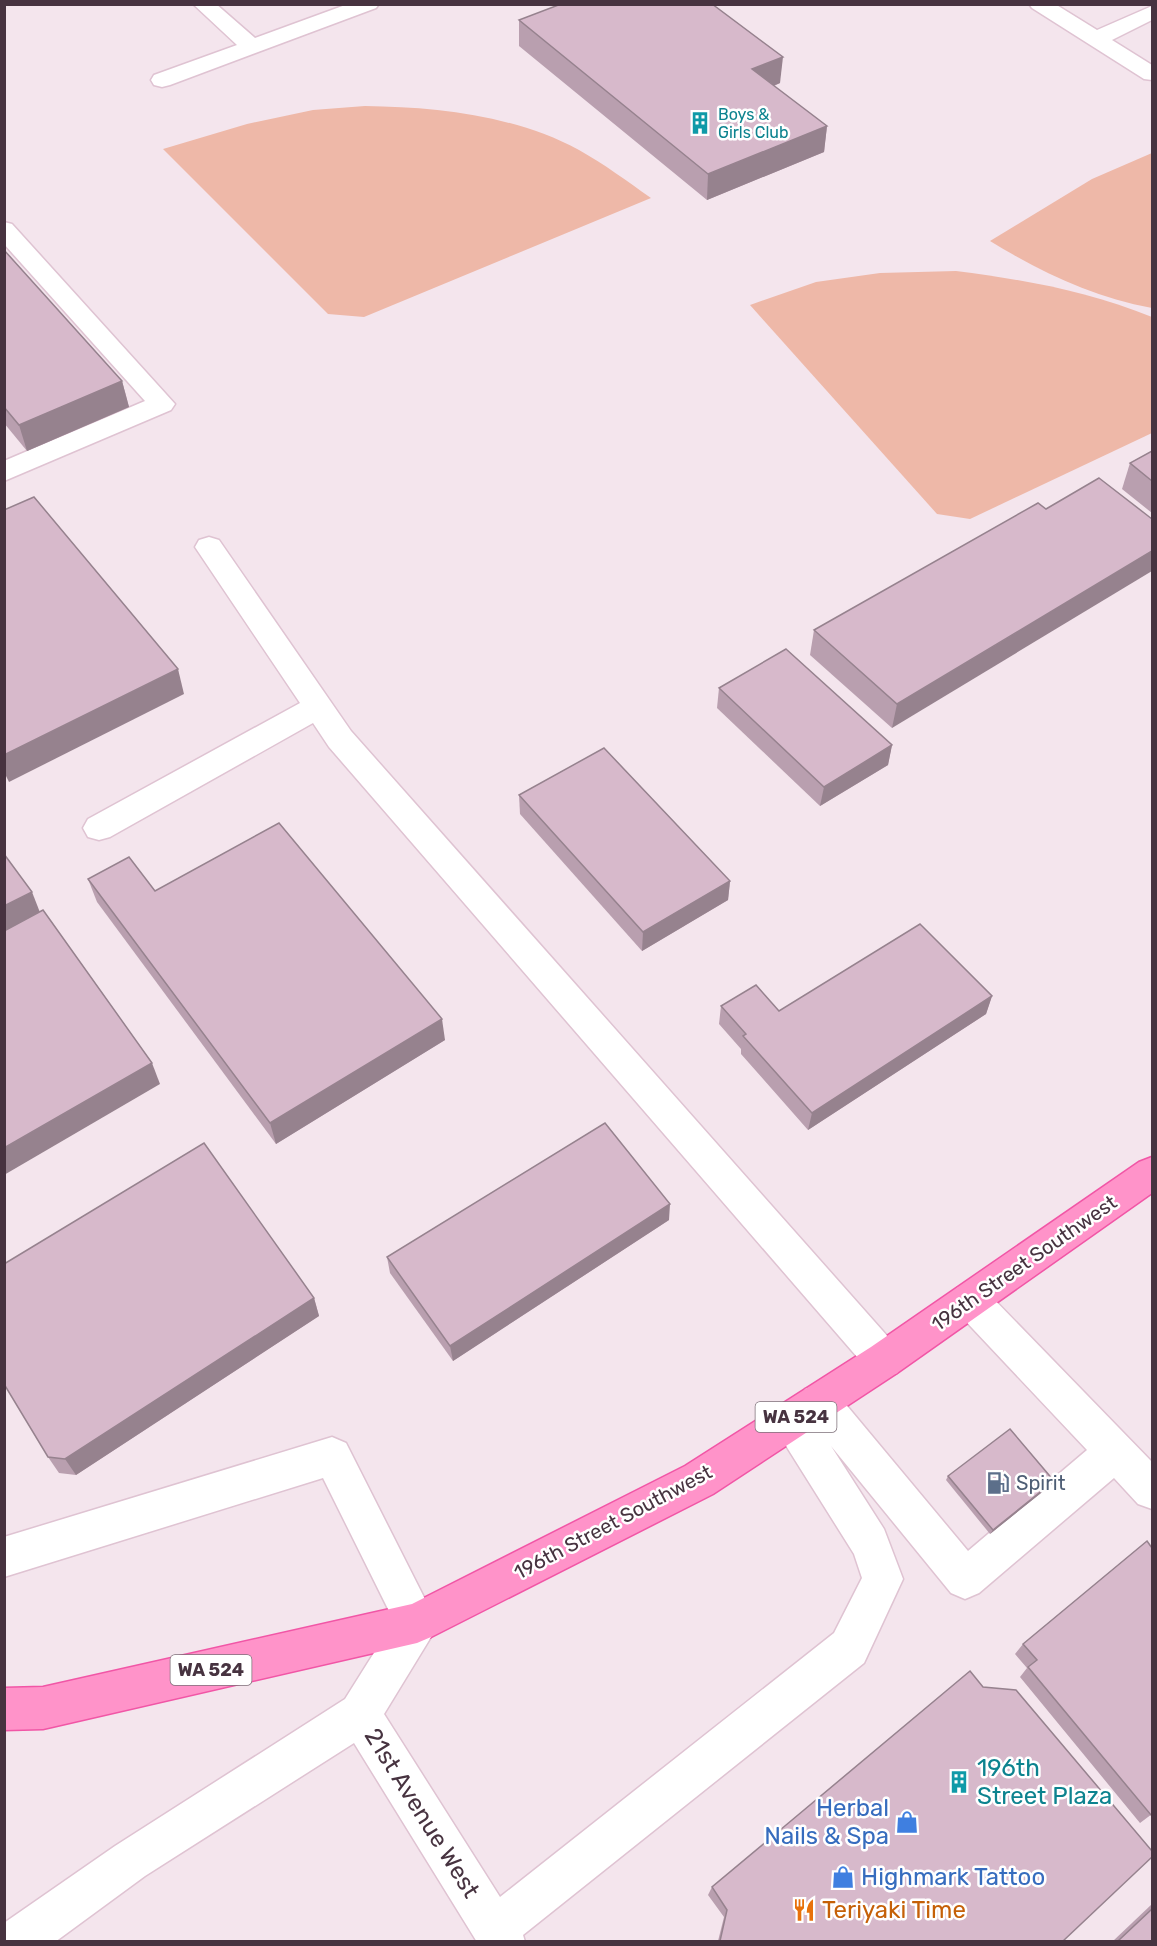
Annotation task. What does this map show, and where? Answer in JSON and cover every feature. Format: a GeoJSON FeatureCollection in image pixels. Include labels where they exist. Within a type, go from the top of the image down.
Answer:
{"type":"FeatureCollection","features":[{"type":"Feature","properties":{"kind":"main road","name":"196th Street Southwest"},"geometry":{"type":"LineString","coordinates":[[4,1709],[43,1708],[417,1623],[699,1480],[884,1360],[1152,1173]]}},
{"type":"Feature","properties":{"kind":"street"},"geometry":{"type":"LineString","coordinates":[[203,4],[252,47]]}},
{"type":"Feature","properties":{"kind":"street"},"geometry":{"type":"LineString","coordinates":[[162,80],[369,4]]}},
{"type":"Feature","properties":{"kind":"street"},"geometry":{"type":"LineString","coordinates":[[1040,4],[1152,74]]}},
{"type":"Feature","properties":{"kind":"street"},"geometry":{"type":"LineString","coordinates":[[1096,39],[1152,12]]}},
{"type":"Feature","properties":{"kind":"street"},"geometry":{"type":"LineString","coordinates":[[4,229],[162,404],[4,472]]}},
{"type":"Feature","properties":{"kind":"street"},"geometry":{"type":"LineString","coordinates":[[209,547],[340,739],[884,1360]]}},
{"type":"Feature","properties":{"kind":"street"},"geometry":{"type":"LineString","coordinates":[[99,828],[318,707]]}},
{"type":"Feature","properties":{"kind":"street"},"geometry":{"type":"LineString","coordinates":[[970,1300],[1152,1490]]}},
{"type":"Feature","properties":{"kind":"street"},"geometry":{"type":"LineString","coordinates":[[806,1411],[965,1579],[1116,1451]]}},
{"type":"Feature","properties":{"kind":"street"},"geometry":{"type":"LineString","coordinates":[[499,1935],[849,1648],[883,1580],[870,1543],[806,1411]]}},
{"type":"Feature","properties":{"kind":"street"},"geometry":{"type":"LineString","coordinates":[[4,1557],[332,1456],[417,1623]]}},
{"type":"Feature","properties":{"kind":"street","name":"21st Avenue West"},"geometry":{"type":"LineString","coordinates":[[417,1623],[360,1714],[499,1935]]}},
{"type":"Feature","properties":{"kind":"street"},"geometry":{"type":"LineString","coordinates":[[16,1941],[130,1862],[360,1714]]}},
{"type":"Feature","properties":{"kind":"shaded area"},"geometry":{"type":"Polygon","coordinates":[[[365,106],[447,111],[528,128],[579,150],[651,198],[364,317],[328,314],[163,149],[247,124],[313,110],[365,106]]]}},
{"type":"Feature","properties":{"kind":"shaded area"},"geometry":{"type":"Polygon","coordinates":[[[1152,153],[1152,308],[1109,297],[1068,282],[990,241],[1092,179],[1152,153]]]}},
{"type":"Feature","properties":{"kind":"shaded area"},"geometry":{"type":"Polygon","coordinates":[[[956,271],[1007,278],[1080,293],[1152,317],[1152,433],[970,519],[937,514],[750,305],[816,282],[880,273],[956,271]]]}},
{"type":"Feature","properties":{"kind":"building","name":"Boys & Girls Club"},"geometry":{"type":"Polygon","coordinates":[[[561,4],[712,4],[783,57],[752,69],[827,126],[708,174],[519,20],[561,4]]]}},
{"type":"Feature","properties":{"kind":"building"},"geometry":{"type":"Polygon","coordinates":[[[4,250],[122,381],[19,425],[4,407],[4,250]]]}},
{"type":"Feature","properties":{"kind":"building"},"geometry":{"type":"Polygon","coordinates":[[[1152,451],[1152,481],[1130,463],[1152,451]]]}},
{"type":"Feature","properties":{"kind":"building"},"geometry":{"type":"Polygon","coordinates":[[[1099,478],[1152,519],[1152,551],[897,704],[814,630],[1038,503],[1046,509],[1099,478]]]}},
{"type":"Feature","properties":{"kind":"building"},"geometry":{"type":"Polygon","coordinates":[[[34,497],[178,669],[4,755],[4,510],[34,497]]]}},
{"type":"Feature","properties":{"kind":"building"},"geometry":{"type":"Polygon","coordinates":[[[786,649],[892,745],[824,787],[719,688],[786,649]]]}},
{"type":"Feature","properties":{"kind":"building"},"geometry":{"type":"Polygon","coordinates":[[[604,748],[730,881],[643,932],[519,795],[604,748]]]}},
{"type":"Feature","properties":{"kind":"building"},"geometry":{"type":"Polygon","coordinates":[[[279,823],[442,1019],[270,1123],[88,879],[129,857],[155,891],[279,823]]]}},
{"type":"Feature","properties":{"kind":"building"},"geometry":{"type":"Polygon","coordinates":[[[4,854],[32,892],[4,906],[4,854]]]}},
{"type":"Feature","properties":{"kind":"building"},"geometry":{"type":"Polygon","coordinates":[[[43,910],[152,1063],[4,1148],[4,931],[43,910]]]}},
{"type":"Feature","properties":{"kind":"building"},"geometry":{"type":"Polygon","coordinates":[[[920,924],[992,996],[812,1113],[743,1036],[746,1034],[721,1006],[756,985],[779,1011],[920,924]]]}},
{"type":"Feature","properties":{"kind":"building"},"geometry":{"type":"Polygon","coordinates":[[[605,1123],[670,1204],[450,1346],[387,1257],[605,1123]]]}},
{"type":"Feature","properties":{"kind":"building"},"geometry":{"type":"Polygon","coordinates":[[[204,1143],[314,1298],[65,1459],[48,1457],[4,1384],[4,1264],[204,1143]]]}},
{"type":"Feature","properties":{"kind":"building","name":"Spirit"},"geometry":{"type":"Polygon","coordinates":[[[1010,1429],[1054,1481],[993,1530],[948,1476],[1010,1429]]]}},
{"type":"Feature","properties":{"kind":"building"},"geometry":{"type":"Polygon","coordinates":[[[1147,1541],[1152,1548],[1151,1815],[1028,1667],[1037,1660],[1023,1644],[1147,1541]]]}},
{"type":"Feature","properties":{"kind":"building","name":"196th Street Plaza"},"geometry":{"type":"Polygon","coordinates":[[[970,1671],[983,1687],[1016,1690],[1152,1851],[1152,1857],[1063,1941],[720,1941],[727,1910],[712,1887],[970,1671]]]}},
{"type":"Feature","properties":{"kind":"building"},"geometry":{"type":"Polygon","coordinates":[[[1152,1909],[1152,1941],[1118,1941],[1152,1909]]]}},
{"type":"Feature","properties":{"kind":"place","name":"Boys & Girls Club"},"geometry":{"type":"Point","coordinates":[700,123]}},
{"type":"Feature","properties":{"kind":"place","name":"Spirit"},"geometry":{"type":"Point","coordinates":[998,1483]}},
{"type":"Feature","properties":{"kind":"place","name":"196th Street Plaza"},"geometry":{"type":"Point","coordinates":[959,1782]}},
{"type":"Feature","properties":{"kind":"place","name":"Herbal Nails & Spa"},"geometry":{"type":"Point","coordinates":[907,1822]}},
{"type":"Feature","properties":{"kind":"place","name":"Highmark Tattoo"},"geometry":{"type":"Point","coordinates":[843,1877]}},
{"type":"Feature","properties":{"kind":"place","name":"Teriyaki Time"},"geometry":{"type":"Point","coordinates":[804,1910]}}]}
